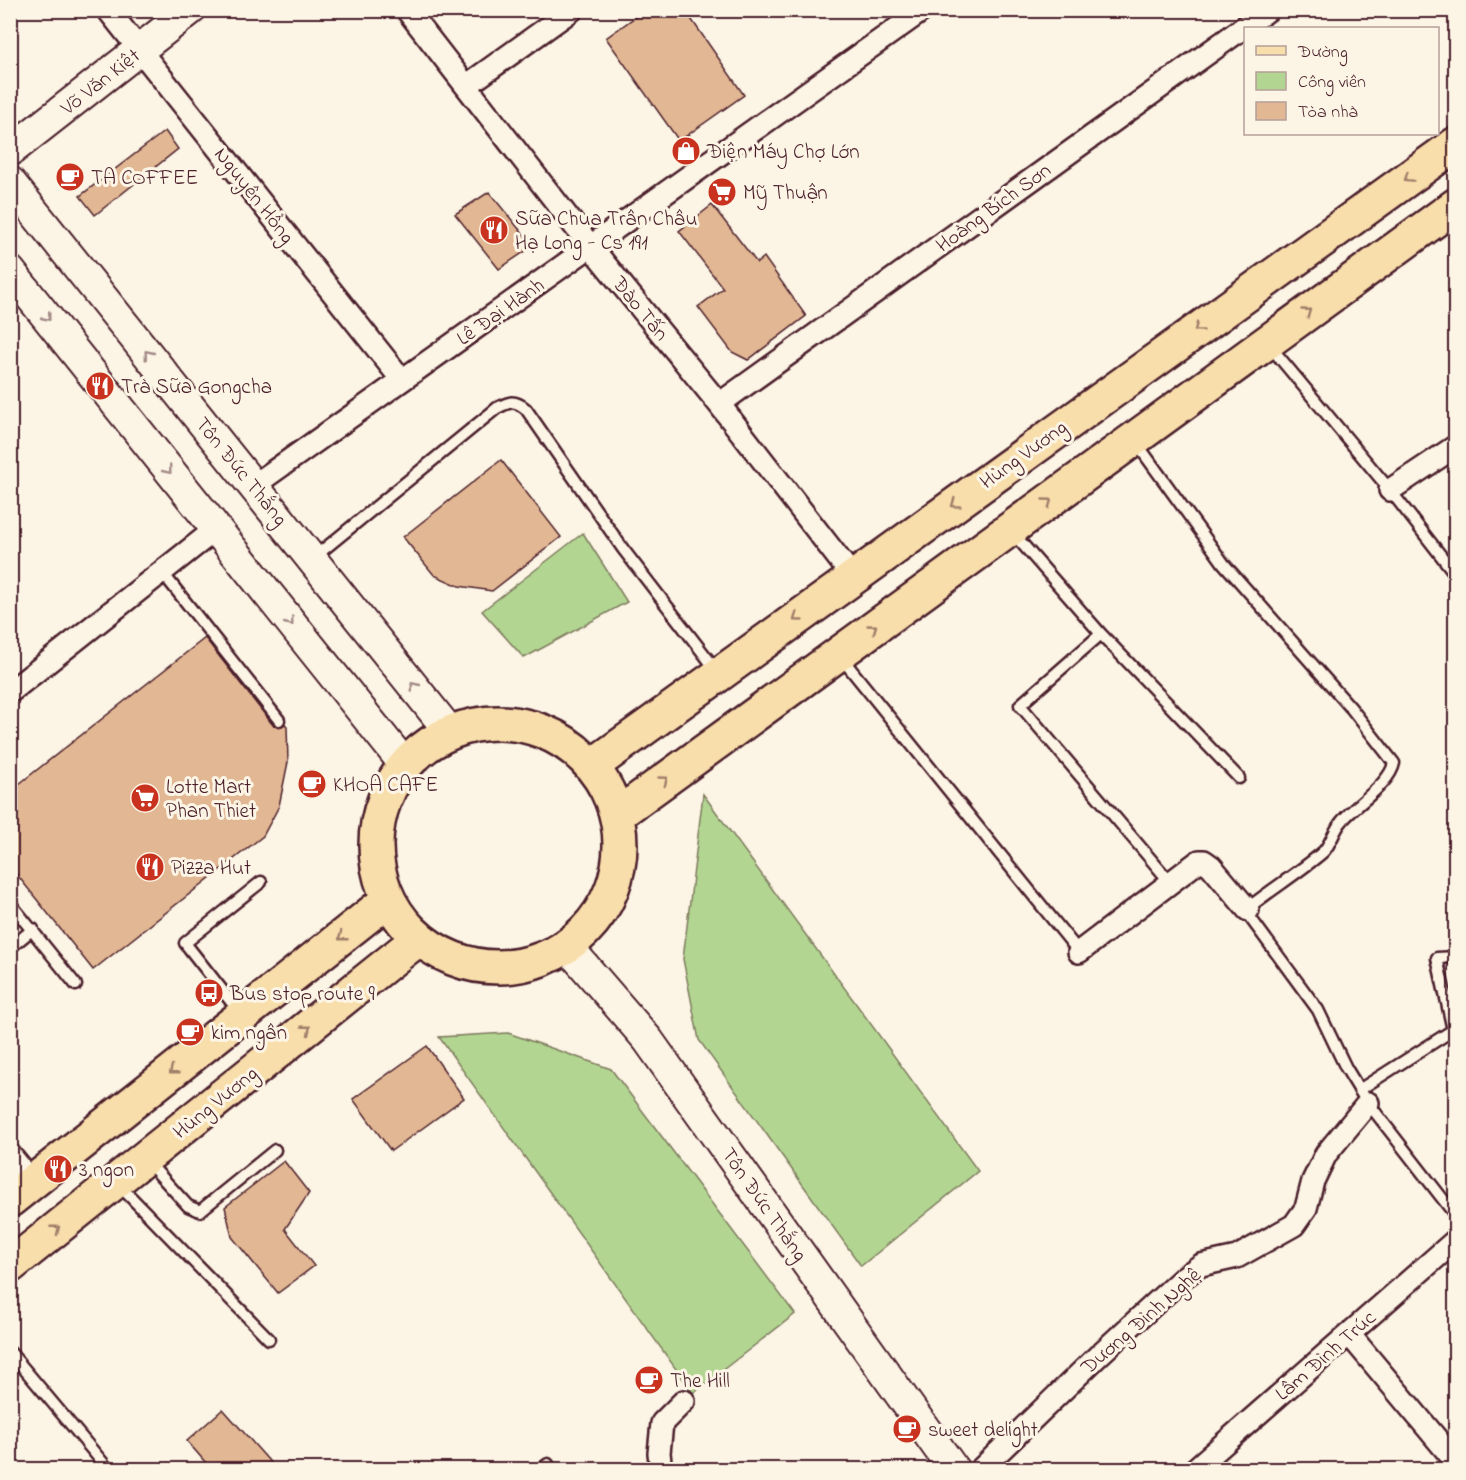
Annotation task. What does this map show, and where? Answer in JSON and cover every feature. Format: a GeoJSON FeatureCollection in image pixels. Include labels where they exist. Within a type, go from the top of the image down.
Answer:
{"type":"FeatureCollection","features":[{"type":"Feature","properties":{"kind":"main road","name":"Võ Văn Kiệt"},"geometry":{"type":"LineString","coordinates":[[10,152],[190,10]]}},
{"type":"Feature","properties":{"kind":"main road","name":"Hùng Vương"},"geometry":{"type":"LineString","coordinates":[[592,766],[1455,144]]}},
{"type":"Feature","properties":{"kind":"main road","name":"Tôn Đức Thắng"},"geometry":{"type":"LineString","coordinates":[[10,182],[450,732]]}},
{"type":"Feature","properties":{"kind":"main road"},"geometry":{"type":"LineString","coordinates":[[617,814],[1455,205]]}},
{"type":"Feature","properties":{"kind":"main road"},"geometry":{"type":"LineString","coordinates":[[10,272],[405,765]]}},
{"type":"Feature","properties":{"kind":"main road"},"geometry":{"type":"LineString","coordinates":[[1236,301],[1267,342]]}},
{"type":"Feature","properties":{"kind":"main road"},"geometry":{"type":"LineString","coordinates":[[480,723],[512,723],[542,730],[569,744],[592,766],[608,789],[617,814],[621,852],[613,888],[594,921],[567,946],[531,963],[491,967],[453,959],[418,939],[401,921],[388,900],[377,866],[376,830],[386,795],[405,765],[426,746],[450,732],[480,723]]}},
{"type":"Feature","properties":{"kind":"main road"},"geometry":{"type":"LineString","coordinates":[[21,1191],[388,900]]}},
{"type":"Feature","properties":{"kind":"main road","name":"Hùng Vương"},"geometry":{"type":"LineString","coordinates":[[10,1266],[418,939]]}},
{"type":"Feature","properties":{"kind":"main road","name":"Tôn Đức Thắng"},"geometry":{"type":"LineString","coordinates":[[567,946],[648,1040],[954,1470]]}},
{"type":"Feature","properties":{"kind":"street","name":"Nguyên Hồng"},"geometry":{"type":"LineString","coordinates":[[108,10],[402,380]]}},
{"type":"Feature","properties":{"kind":"street","name":"Đào Tấn"},"geometry":{"type":"LineString","coordinates":[[406,10],[853,577]]}},
{"type":"Feature","properties":{"kind":"street"},"geometry":{"type":"LineString","coordinates":[[466,86],[572,10]]}},
{"type":"Feature","properties":{"kind":"street","name":"Lê Đại Hành"},"geometry":{"type":"LineString","coordinates":[[253,486],[923,10]]}},
{"type":"Feature","properties":{"kind":"street","name":"Hoàng Bích Sơn"},"geometry":{"type":"LineString","coordinates":[[1244,27],[1268,10]]}},
{"type":"Feature","properties":{"kind":"street","name":"Hoàng Bích Sơn"},"geometry":{"type":"LineString","coordinates":[[718,404],[1244,27]]}},
{"type":"Feature","properties":{"kind":"street"},"geometry":{"type":"LineString","coordinates":[[1390,490],[1455,447]]}},
{"type":"Feature","properties":{"kind":"street"},"geometry":{"type":"LineString","coordinates":[[10,692],[216,529]]}},
{"type":"Feature","properties":{"kind":"street"},"geometry":{"type":"LineString","coordinates":[[1079,952],[1199,861],[1204,861],[1248,910]]}},
{"type":"Feature","properties":{"kind":"street","name":"Dương Đình Nghệ"},"geometry":{"type":"LineString","coordinates":[[980,1470],[1184,1277],[1201,1265],[1237,1257],[1294,1225],[1306,1208],[1313,1181],[1326,1154],[1364,1097]]}},
{"type":"Feature","properties":{"kind":"street"},"geometry":{"type":"LineString","coordinates":[[10,1155],[21,1191]]}},
{"type":"Feature","properties":{"kind":"street","name":"Lâm Đình Trúc"},"geometry":{"type":"LineString","coordinates":[[1194,1470],[1455,1240]]}},
{"type":"Feature","properties":{"kind":"street"},"geometry":{"type":"LineString","coordinates":[[1349,1334],[1451,1461]]}},
{"type":"Feature","properties":{"kind":"street"},"geometry":{"type":"LineString","coordinates":[[661,1470],[659,1453],[662,1423],[684,1401]]}},
{"type":"Feature","properties":{"kind":"lane"},"geometry":{"type":"LineString","coordinates":[[1267,342],[1390,490],[1455,575]]}},
{"type":"Feature","properties":{"kind":"lane"},"geometry":{"type":"LineString","coordinates":[[312,559],[497,408],[511,401],[518,402],[526,409],[623,549],[719,674]]}},
{"type":"Feature","properties":{"kind":"lane"},"geometry":{"type":"LineString","coordinates":[[1134,439],[1224,564],[1351,708],[1394,763],[1386,779],[1338,825],[1325,850],[1248,910],[1253,924],[1318,1010],[1346,1068],[1364,1097],[1455,1216]]}},
{"type":"Feature","properties":{"kind":"lane"},"geometry":{"type":"LineString","coordinates":[[1010,529],[1101,634],[1239,778]]}},
{"type":"Feature","properties":{"kind":"lane"},"geometry":{"type":"LineString","coordinates":[[162,572],[279,720]]}},
{"type":"Feature","properties":{"kind":"lane"},"geometry":{"type":"LineString","coordinates":[[1101,634],[1020,705],[1170,882]]}},
{"type":"Feature","properties":{"kind":"lane"},"geometry":{"type":"LineString","coordinates":[[838,654],[1079,952]]}},
{"type":"Feature","properties":{"kind":"lane"},"geometry":{"type":"LineString","coordinates":[[242,1016],[185,942],[261,882]]}},
{"type":"Feature","properties":{"kind":"lane"},"geometry":{"type":"LineString","coordinates":[[10,903],[76,985]]}},
{"type":"Feature","properties":{"kind":"lane"},"geometry":{"type":"LineString","coordinates":[[10,948],[33,929]]}},
{"type":"Feature","properties":{"kind":"lane"},"geometry":{"type":"LineString","coordinates":[[1364,1097],[1453,1030],[1437,958],[1455,957]]}},
{"type":"Feature","properties":{"kind":"lane"},"geometry":{"type":"LineString","coordinates":[[145,1158],[188,1206],[200,1211],[275,1150]]}},
{"type":"Feature","properties":{"kind":"lane"},"geometry":{"type":"LineString","coordinates":[[116,1181],[268,1339]]}},
{"type":"Feature","properties":{"kind":"lane"},"geometry":{"type":"LineString","coordinates":[[10,1352],[109,1470]]}},
{"type":"Feature","properties":{"kind":"green space"},"geometry":{"type":"Polygon","coordinates":[[[583,533],[627,602],[524,658],[482,611],[583,533]]]}},
{"type":"Feature","properties":{"kind":"green space"},"geometry":{"type":"Polygon","coordinates":[[[703,794],[978,1171],[861,1266],[699,1040],[683,959],[703,794]]]}},
{"type":"Feature","properties":{"kind":"green space"},"geometry":{"type":"Polygon","coordinates":[[[508,1033],[611,1069],[795,1314],[693,1393],[439,1037],[508,1033]]]}},
{"type":"Feature","properties":{"kind":"building"},"geometry":{"type":"Polygon","coordinates":[[[645,10],[685,10],[744,95],[679,141],[606,38],[645,10]]]}},
{"type":"Feature","properties":{"kind":"building"},"geometry":{"type":"Polygon","coordinates":[[[165,131],[178,149],[95,215],[80,196],[165,131]]]}},
{"type":"Feature","properties":{"kind":"building","name":"Sữa Chua Trân Châu Hạ Long - Cs 191"},"geometry":{"type":"Polygon","coordinates":[[[489,192],[533,246],[499,269],[455,214],[489,192]]]}},
{"type":"Feature","properties":{"kind":"building"},"geometry":{"type":"Polygon","coordinates":[[[712,205],[757,263],[764,257],[806,316],[748,360],[732,352],[698,307],[723,288],[679,231],[712,205]]]}},
{"type":"Feature","properties":{"kind":"building"},"geometry":{"type":"Polygon","coordinates":[[[501,460],[561,537],[492,591],[459,586],[434,575],[403,537],[501,460]]]}},
{"type":"Feature","properties":{"kind":"building","name":"Lotte Mart Phan Thiet"},"geometry":{"type":"Polygon","coordinates":[[[205,638],[273,725],[279,727],[285,724],[287,726],[288,762],[279,806],[263,836],[93,970],[10,866],[10,791],[205,638]]]}},
{"type":"Feature","properties":{"kind":"building"},"geometry":{"type":"Polygon","coordinates":[[[427,1046],[464,1098],[391,1151],[353,1099],[427,1046]]]}},
{"type":"Feature","properties":{"kind":"building"},"geometry":{"type":"Polygon","coordinates":[[[284,1161],[309,1193],[285,1229],[314,1266],[278,1293],[232,1237],[225,1207],[284,1161]]]}},
{"type":"Feature","properties":{"kind":"building"},"geometry":{"type":"Polygon","coordinates":[[[223,1409],[277,1470],[212,1470],[187,1441],[223,1409]]]}},
{"type":"Feature","properties":{"kind":"place","name":"Điện Máy Chợ Lớn"},"geometry":{"type":"Point","coordinates":[686,151]}},
{"type":"Feature","properties":{"kind":"place","name":"TA COFFEE"},"geometry":{"type":"Point","coordinates":[70,177]}},
{"type":"Feature","properties":{"kind":"place","name":"Mỹ Thuận"},"geometry":{"type":"Point","coordinates":[722,192]}},
{"type":"Feature","properties":{"kind":"place","name":"Sữa Chua Trân Châu Hạ Long - Cs 191"},"geometry":{"type":"Point","coordinates":[494,230]}},
{"type":"Feature","properties":{"kind":"place","name":"Trà Sữa Gongcha"},"geometry":{"type":"Point","coordinates":[100,386]}},
{"type":"Feature","properties":{"kind":"place","name":"KHOA CAFE"},"geometry":{"type":"Point","coordinates":[312,784]}},
{"type":"Feature","properties":{"kind":"place","name":"Lotte Mart Phan Thiet"},"geometry":{"type":"Point","coordinates":[145,798]}},
{"type":"Feature","properties":{"kind":"place","name":"Pizza Hut"},"geometry":{"type":"Point","coordinates":[150,867]}},
{"type":"Feature","properties":{"kind":"place","name":"Bus stop route 9"},"geometry":{"type":"Point","coordinates":[209,993]}},
{"type":"Feature","properties":{"kind":"place","name":"kim ngân"},"geometry":{"type":"Point","coordinates":[190,1032]}},
{"type":"Feature","properties":{"kind":"place","name":"3 ngon"},"geometry":{"type":"Point","coordinates":[58,1169]}},
{"type":"Feature","properties":{"kind":"place","name":"The Hill"},"geometry":{"type":"Point","coordinates":[649,1380]}},
{"type":"Feature","properties":{"kind":"place","name":"sweet delight"},"geometry":{"type":"Point","coordinates":[907,1429]}}]}
